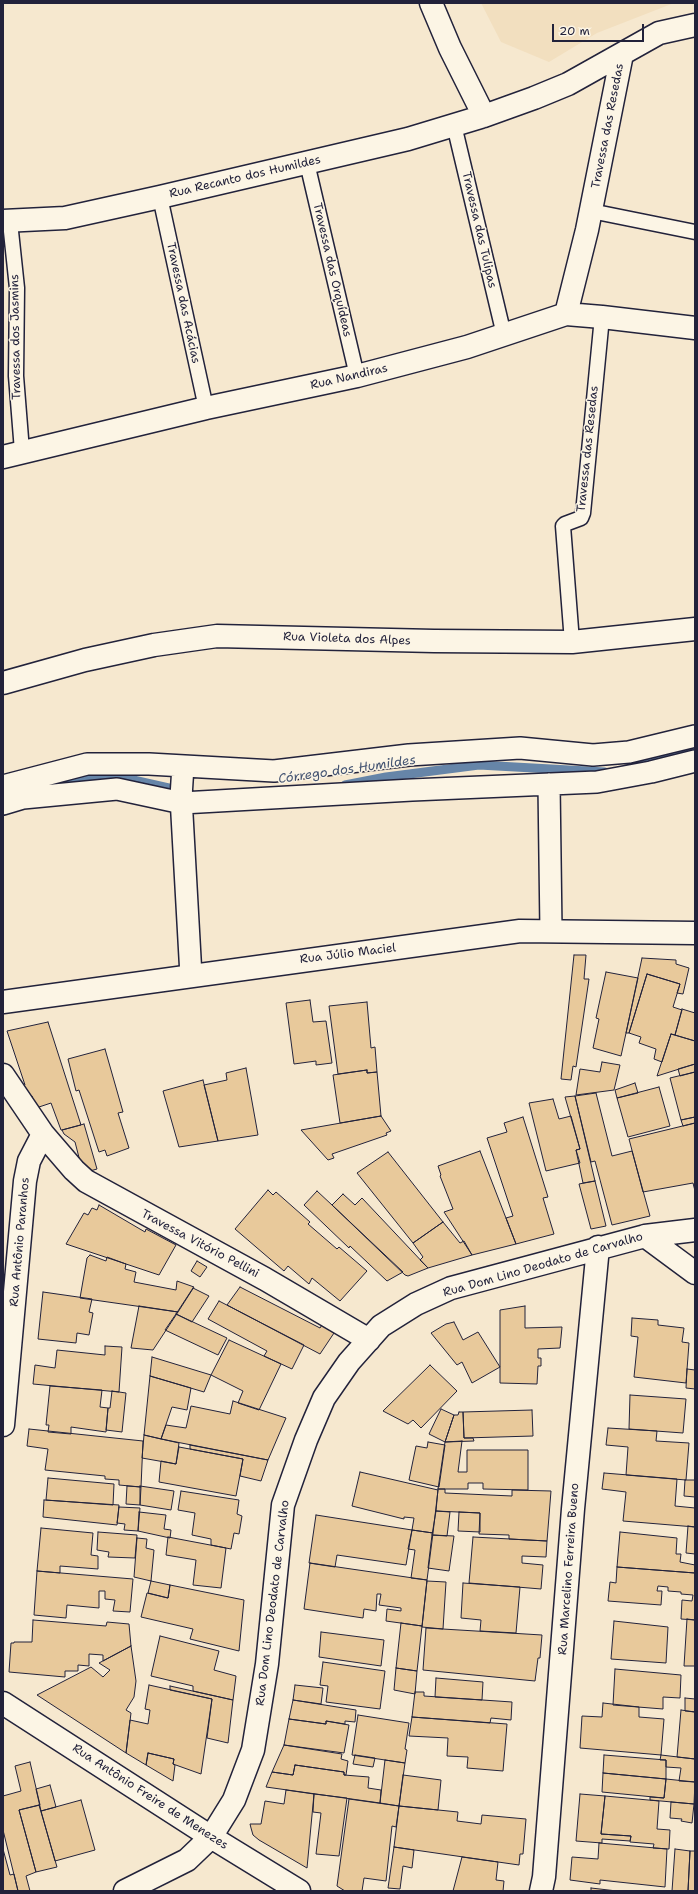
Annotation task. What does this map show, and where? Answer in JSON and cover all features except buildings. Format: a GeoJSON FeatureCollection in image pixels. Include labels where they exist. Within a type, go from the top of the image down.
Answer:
{"type":"FeatureCollection","features":[{"type":"Feature","properties":{"kind":"street"},"geometry":{"type":"LineString","coordinates":[[431,3],[450,48],[484,116]]}},
{"type":"Feature","properties":{"kind":"street","name":"Rua Recanto dos Humildes"},"geometry":{"type":"LineString","coordinates":[[6,222],[65,218],[408,139],[484,116],[568,84],[659,34],[695,25]]}},
{"type":"Feature","properties":{"kind":"street","name":"Travessa das Resedas"},"geometry":{"type":"LineString","coordinates":[[566,314],[591,211],[622,54]]}},
{"type":"Feature","properties":{"kind":"street","name":"Rua Nandiras"},"geometry":{"type":"LineString","coordinates":[[13,454],[206,408],[357,376],[504,336],[566,314],[602,316],[695,328]]}},
{"type":"Feature","properties":{"kind":"street","name":"Rua Violeta dos Alpes"},"geometry":{"type":"LineString","coordinates":[[3,683],[84,660],[154,645],[217,636],[434,641],[572,642],[695,629]]}},
{"type":"Feature","properties":{"kind":"street"},"geometry":{"type":"LineString","coordinates":[[3,786],[87,764],[149,764],[183,768],[274,771],[409,754],[520,748],[593,755],[629,752],[686,751]]}},
{"type":"Feature","properties":{"kind":"street"},"geometry":{"type":"LineString","coordinates":[[3,804],[23,798],[117,789],[181,800],[597,782],[651,772],[686,751]]}},
{"type":"Feature","properties":{"kind":"street"},"geometry":{"type":"LineString","coordinates":[[183,768],[181,800],[191,976]]}},
{"type":"Feature","properties":{"kind":"street"},"geometry":{"type":"LineString","coordinates":[[549,784],[551,931]]}},
{"type":"Feature","properties":{"kind":"street","name":"Rua Júlio Maciel"},"geometry":{"type":"LineString","coordinates":[[3,1002],[520,931],[695,933]]}},
{"type":"Feature","properties":{"kind":"street","name":"Travessa Vitório Pellini"},"geometry":{"type":"LineString","coordinates":[[3,1074],[43,1134],[74,1170],[86,1181],[265,1279],[369,1340]]}},
{"type":"Feature","properties":{"kind":"street","name":"Rua Antônio Paranhos"},"geometry":{"type":"LineString","coordinates":[[3,1425],[24,1181],[29,1161],[43,1134]]}},
{"type":"Feature","properties":{"kind":"street","name":"Rua Dom Lino Deodato de Carvalho"},"geometry":{"type":"LineString","coordinates":[[125,1891],[187,1860],[211,1837],[234,1800],[253,1750],[267,1664],[283,1505],[306,1440],[324,1398],[349,1362],[381,1326],[416,1304],[451,1288],[598,1247],[645,1236],[695,1230]]}},
{"type":"Feature","properties":{"kind":"street"},"geometry":{"type":"LineString","coordinates":[[645,1236],[695,1273]]}},
{"type":"Feature","properties":{"kind":"street","name":"Rua Marcelino Ferreira Bueno"},"geometry":{"type":"LineString","coordinates":[[541,1891],[544,1877],[573,1509],[598,1247]]}},
{"type":"Feature","properties":{"kind":"street","name":"Rua Antônio Freire de Menezes"},"geometry":{"type":"LineString","coordinates":[[3,1703],[211,1837],[298,1891]]}},
{"type":"Feature","properties":{"kind":"lane","name":"Travessa das Tulipas"},"geometry":{"type":"LineString","coordinates":[[454,125],[504,336]]}},
{"type":"Feature","properties":{"kind":"lane","name":"Travessa das Orquídeas"},"geometry":{"type":"LineString","coordinates":[[307,163],[357,376]]}},
{"type":"Feature","properties":{"kind":"lane","name":"Travessa das Acácias"},"geometry":{"type":"LineString","coordinates":[[160,197],[206,408]]}},
{"type":"Feature","properties":{"kind":"lane"},"geometry":{"type":"LineString","coordinates":[[591,211],[695,232]]}},
{"type":"Feature","properties":{"kind":"lane","name":"Travessa dos Jasmins"},"geometry":{"type":"LineString","coordinates":[[6,222],[17,288],[13,454]]}},
{"type":"Feature","properties":{"kind":"lane","name":"Travessa das Resedas"},"geometry":{"type":"LineString","coordinates":[[572,642],[563,526],[581,518],[583,513],[602,316]]}},
{"type":"Feature","properties":{"kind":"shaded area"},"geometry":{"type":"Polygon","coordinates":[[[481,3],[674,3],[597,33],[549,62],[501,42],[481,3]]]}},
{"type":"Feature","properties":{"kind":"waterway","name":"Córrego dos Humildes"},"geometry":{"type":"LineString","coordinates":[[639,765],[695,749]]}},
{"type":"Feature","properties":{"kind":"waterway","name":"Córrego dos Humildes"},"geometry":{"type":"LineString","coordinates":[[345,785],[386,777],[479,765],[605,772]]}},
{"type":"Feature","properties":{"kind":"waterway","name":"Córrego dos Humildes"},"geometry":{"type":"LineString","coordinates":[[44,784],[120,777],[182,791]]}}]}
